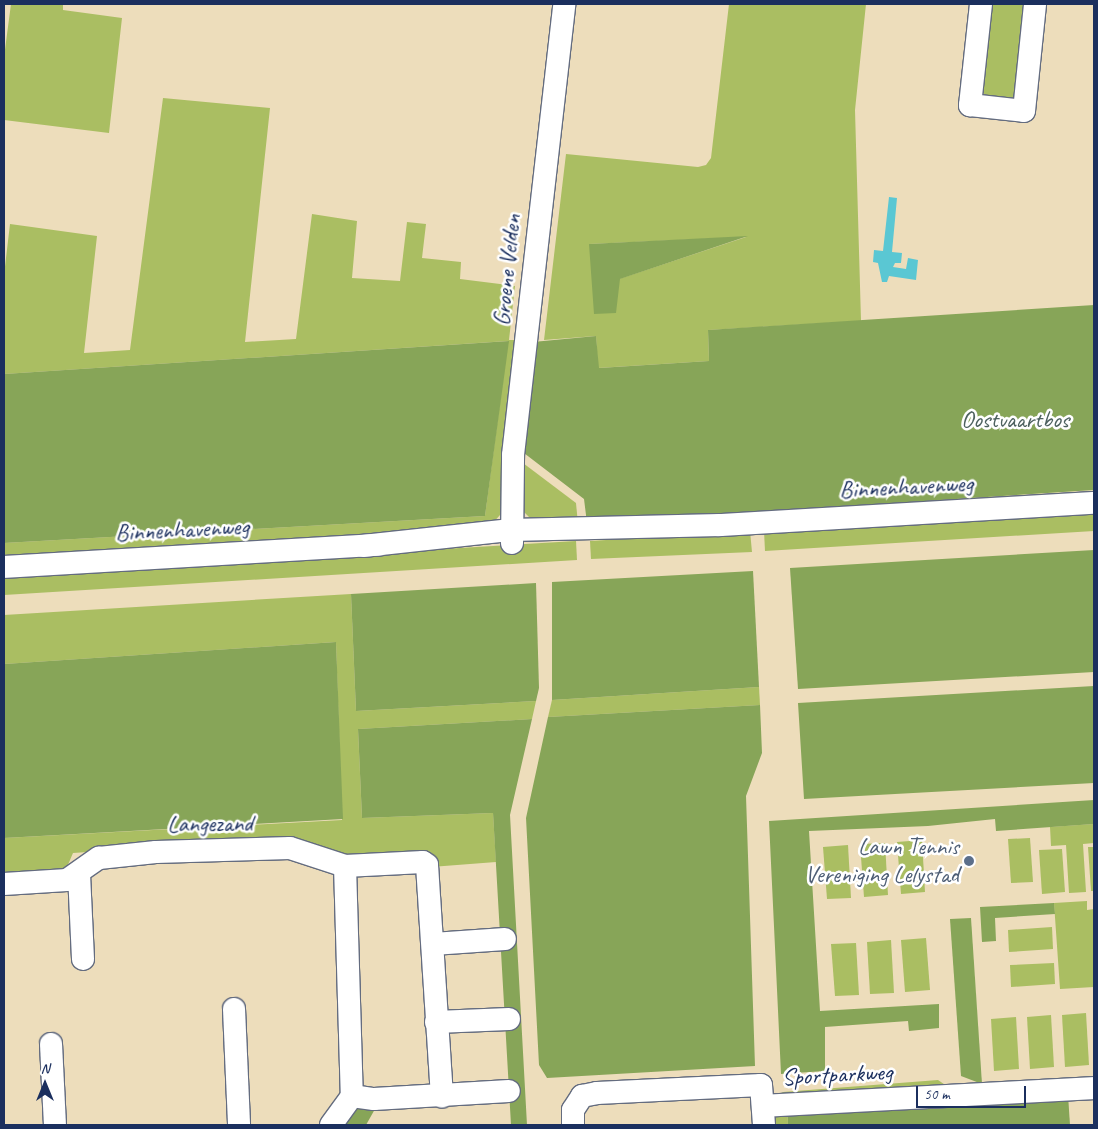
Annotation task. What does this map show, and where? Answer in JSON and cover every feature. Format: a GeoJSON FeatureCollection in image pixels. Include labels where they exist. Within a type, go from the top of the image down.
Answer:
{"type":"FeatureCollection","features":[{"type":"Feature","properties":{"kind":"street","name":"Groene Velden"},"geometry":{"type":"LineString","coordinates":[[511,537],[513,455],[564,4]]}},
{"type":"Feature","properties":{"kind":"street"},"geometry":{"type":"LineString","coordinates":[[981,4],[970,105],[1024,111],[1035,4]]}},
{"type":"Feature","properties":{"kind":"street","name":"Binnenhavenweg"},"geometry":{"type":"LineString","coordinates":[[4,567],[1094,503]]}},
{"type":"Feature","properties":{"kind":"street","name":"Langezand"},"geometry":{"type":"LineString","coordinates":[[4,884],[67,880],[79,874],[99,858],[156,852],[290,848],[345,866],[424,862],[427,865],[442,1097]]}},
{"type":"Feature","properties":{"kind":"street"},"geometry":{"type":"LineString","coordinates":[[331,1125],[352,1096],[345,866]]}},
{"type":"Feature","properties":{"kind":"street"},"geometry":{"type":"LineString","coordinates":[[79,874],[83,959]]}},
{"type":"Feature","properties":{"kind":"street"},"geometry":{"type":"LineString","coordinates":[[433,944],[505,939]]}},
{"type":"Feature","properties":{"kind":"street"},"geometry":{"type":"LineString","coordinates":[[234,1009],[239,1125]]}},
{"type":"Feature","properties":{"kind":"street"},"geometry":{"type":"LineString","coordinates":[[436,1022],[510,1018]]}},
{"type":"Feature","properties":{"kind":"street"},"geometry":{"type":"LineString","coordinates":[[51,1044],[55,1125]]}},
{"type":"Feature","properties":{"kind":"street","name":"Sportparkweg"},"geometry":{"type":"LineString","coordinates":[[573,1125],[573,1110],[582,1096],[597,1093],[761,1085],[764,1116],[1094,1088]]}},
{"type":"Feature","properties":{"kind":"street"},"geometry":{"type":"LineString","coordinates":[[352,1096],[374,1099],[442,1097],[509,1091]]}},
{"type":"Feature","properties":{"kind":"green space"},"geometry":{"type":"Polygon","coordinates":[[[11,4],[63,4],[63,10],[122,18],[109,133],[4,120],[4,57],[11,4]]]}},
{"type":"Feature","properties":{"kind":"green space"},"geometry":{"type":"Polygon","coordinates":[[[729,4],[866,4],[855,110],[861,321],[708,330],[709,361],[598,368],[596,336],[544,340],[566,154],[698,167],[706,165],[711,158],[729,4]],[[746,237],[589,244],[619,279],[746,237]]]}},
{"type":"Feature","properties":{"kind":"green space"},"geometry":{"type":"Polygon","coordinates":[[[993,4],[1023,4],[1026,8],[1015,98],[1010,101],[987,98],[980,88],[990,8],[993,4]]]}},
{"type":"Feature","properties":{"kind":"green space"},"geometry":{"type":"Polygon","coordinates":[[[163,98],[270,108],[245,342],[296,339],[312,214],[357,221],[352,278],[400,281],[407,222],[426,224],[422,258],[461,262],[460,279],[515,286],[509,340],[520,340],[505,501],[500,515],[491,525],[451,532],[4,556],[4,543],[485,516],[508,341],[4,374],[4,275],[10,224],[97,236],[84,353],[130,350],[163,98]]]}},
{"type":"Feature","properties":{"kind":"green space"},"geometry":{"type":"Polygon","coordinates":[[[748,236],[620,279],[616,313],[594,314],[589,244],[748,236]]]}},
{"type":"Feature","properties":{"kind":"green space","name":"Oostvaartbos"},"geometry":{"type":"Polygon","coordinates":[[[1094,305],[1094,490],[587,523],[584,499],[520,450],[533,342],[596,336],[599,368],[709,361],[708,330],[1094,305]]]}},
{"type":"Feature","properties":{"kind":"green space"},"geometry":{"type":"Polygon","coordinates":[[[509,341],[485,516],[4,543],[4,374],[509,341]]]}},
{"type":"Feature","properties":{"kind":"green space"},"geometry":{"type":"Polygon","coordinates":[[[519,460],[576,503],[578,524],[539,524],[523,511],[519,460]]]}},
{"type":"Feature","properties":{"kind":"green space"},"geometry":{"type":"Polygon","coordinates":[[[1094,510],[1094,531],[765,551],[764,531],[1094,510]]]}},
{"type":"Feature","properties":{"kind":"green space"},"geometry":{"type":"Polygon","coordinates":[[[750,531],[752,552],[591,559],[590,541],[750,531]]]}},
{"type":"Feature","properties":{"kind":"green space"},"geometry":{"type":"Polygon","coordinates":[[[576,541],[577,560],[4,595],[4,575],[576,541]]]}},
{"type":"Feature","properties":{"kind":"green space"},"geometry":{"type":"Polygon","coordinates":[[[1094,550],[1094,672],[798,689],[790,568],[1094,550]]]}},
{"type":"Feature","properties":{"kind":"green space"},"geometry":{"type":"Polygon","coordinates":[[[753,571],[759,687],[552,700],[552,582],[753,571]]]}},
{"type":"Feature","properties":{"kind":"green space"},"geometry":{"type":"Polygon","coordinates":[[[536,583],[539,688],[536,701],[356,711],[351,594],[536,583]]]}},
{"type":"Feature","properties":{"kind":"green space"},"geometry":{"type":"Polygon","coordinates":[[[351,594],[356,711],[536,701],[532,719],[358,729],[362,818],[493,813],[496,862],[431,867],[429,852],[337,862],[280,839],[73,853],[64,874],[4,877],[4,838],[342,820],[336,642],[4,664],[4,615],[351,594]]]}},
{"type":"Feature","properties":{"kind":"green space"},"geometry":{"type":"Polygon","coordinates":[[[336,642],[343,819],[4,838],[4,664],[336,642]]]}},
{"type":"Feature","properties":{"kind":"green space"},"geometry":{"type":"Polygon","coordinates":[[[1094,686],[1094,783],[804,799],[798,703],[1094,686]]]}},
{"type":"Feature","properties":{"kind":"green space"},"geometry":{"type":"Polygon","coordinates":[[[759,687],[760,705],[548,717],[552,700],[759,687]]]}},
{"type":"Feature","properties":{"kind":"green space"},"geometry":{"type":"Polygon","coordinates":[[[760,705],[762,753],[746,796],[755,1066],[547,1078],[539,1065],[526,818],[548,717],[760,705]]]}},
{"type":"Feature","properties":{"kind":"green space"},"geometry":{"type":"Polygon","coordinates":[[[532,719],[510,815],[527,1125],[511,1125],[493,813],[362,818],[358,729],[532,719]]]}},
{"type":"Feature","properties":{"kind":"green space"},"geometry":{"type":"Polygon","coordinates":[[[1094,800],[1094,824],[996,831],[995,819],[928,826],[809,831],[820,1011],[939,1004],[939,1028],[909,1031],[908,1021],[825,1027],[825,1071],[781,1074],[769,821],[1094,800]]]}},
{"type":"Feature","properties":{"kind":"green space"},"geometry":{"type":"Polygon","coordinates":[[[1094,824],[1094,843],[1083,844],[1086,892],[1069,893],[1066,845],[1051,846],[1050,827],[1094,824]]]}},
{"type":"Feature","properties":{"kind":"green space"},"geometry":{"type":"Polygon","coordinates":[[[1030,838],[1033,882],[1011,883],[1008,839],[1030,838]]]}},
{"type":"Feature","properties":{"kind":"green space"},"geometry":{"type":"Polygon","coordinates":[[[922,840],[925,892],[901,894],[897,842],[922,840]]]}},
{"type":"Feature","properties":{"kind":"green space"},"geometry":{"type":"Polygon","coordinates":[[[885,843],[888,895],[864,897],[860,844],[885,843]]]}},
{"type":"Feature","properties":{"kind":"green space"},"geometry":{"type":"Polygon","coordinates":[[[848,845],[851,898],[827,899],[823,847],[848,845]]]}},
{"type":"Feature","properties":{"kind":"green space"},"geometry":{"type":"Polygon","coordinates":[[[1088,847],[1094,847],[1094,891],[1091,891],[1088,847]]]}},
{"type":"Feature","properties":{"kind":"green space"},"geometry":{"type":"Polygon","coordinates":[[[1062,849],[1065,892],[1042,894],[1039,850],[1062,849]]]}},
{"type":"Feature","properties":{"kind":"green space"},"geometry":{"type":"Polygon","coordinates":[[[1087,901],[1087,910],[1094,909],[1094,987],[1060,989],[1054,903],[1087,901]]]}},
{"type":"Feature","properties":{"kind":"green space"},"geometry":{"type":"Polygon","coordinates":[[[1054,903],[1055,914],[995,918],[996,941],[982,942],[980,907],[1054,903]]]}},
{"type":"Feature","properties":{"kind":"green space"},"geometry":{"type":"Polygon","coordinates":[[[971,918],[982,1084],[961,1076],[950,919],[971,918]]]}},
{"type":"Feature","properties":{"kind":"green space"},"geometry":{"type":"Polygon","coordinates":[[[1052,927],[1053,949],[1009,952],[1008,930],[1052,927]]]}},
{"type":"Feature","properties":{"kind":"green space"},"geometry":{"type":"Polygon","coordinates":[[[926,938],[930,990],[905,992],[901,940],[926,938]]]}},
{"type":"Feature","properties":{"kind":"green space"},"geometry":{"type":"Polygon","coordinates":[[[891,940],[894,993],[870,994],[867,942],[891,940]]]}},
{"type":"Feature","properties":{"kind":"green space"},"geometry":{"type":"Polygon","coordinates":[[[856,943],[859,995],[835,996],[831,944],[856,943]]]}},
{"type":"Feature","properties":{"kind":"green space"},"geometry":{"type":"Polygon","coordinates":[[[1054,963],[1055,984],[1011,987],[1010,965],[1054,963]]]}},
{"type":"Feature","properties":{"kind":"green space"},"geometry":{"type":"Polygon","coordinates":[[[1086,1013],[1089,1065],[1065,1067],[1062,1015],[1086,1013]]]}},
{"type":"Feature","properties":{"kind":"green space"},"geometry":{"type":"Polygon","coordinates":[[[1051,1015],[1054,1067],[1030,1069],[1027,1017],[1051,1015]]]}},
{"type":"Feature","properties":{"kind":"green space"},"geometry":{"type":"Polygon","coordinates":[[[1016,1017],[1019,1069],[994,1071],[991,1019],[1016,1017]]]}},
{"type":"Feature","properties":{"kind":"green space"},"geometry":{"type":"Polygon","coordinates":[[[938,1080],[954,1091],[787,1103],[788,1125],[770,1125],[776,1096],[783,1092],[938,1080]]]}},
{"type":"Feature","properties":{"kind":"green space"},"geometry":{"type":"Polygon","coordinates":[[[1068,1095],[1070,1125],[788,1125],[787,1102],[1068,1095]]]}},
{"type":"Feature","properties":{"kind":"green space"},"geometry":{"type":"Polygon","coordinates":[[[356,1102],[375,1109],[366,1125],[342,1125],[356,1102]]]}},
{"type":"Feature","properties":{"kind":"water"},"geometry":{"type":"Polygon","coordinates":[[[889,197],[897,198],[892,252],[902,253],[901,263],[895,263],[893,267],[906,269],[908,258],[918,260],[916,280],[889,276],[887,282],[882,282],[878,263],[873,262],[874,250],[883,251],[889,197]]]}},
{"type":"Feature","properties":{"kind":"place","name":"Lawn Tennis Vereniging Lelystad"},"geometry":{"type":"Point","coordinates":[969,861]}}]}
